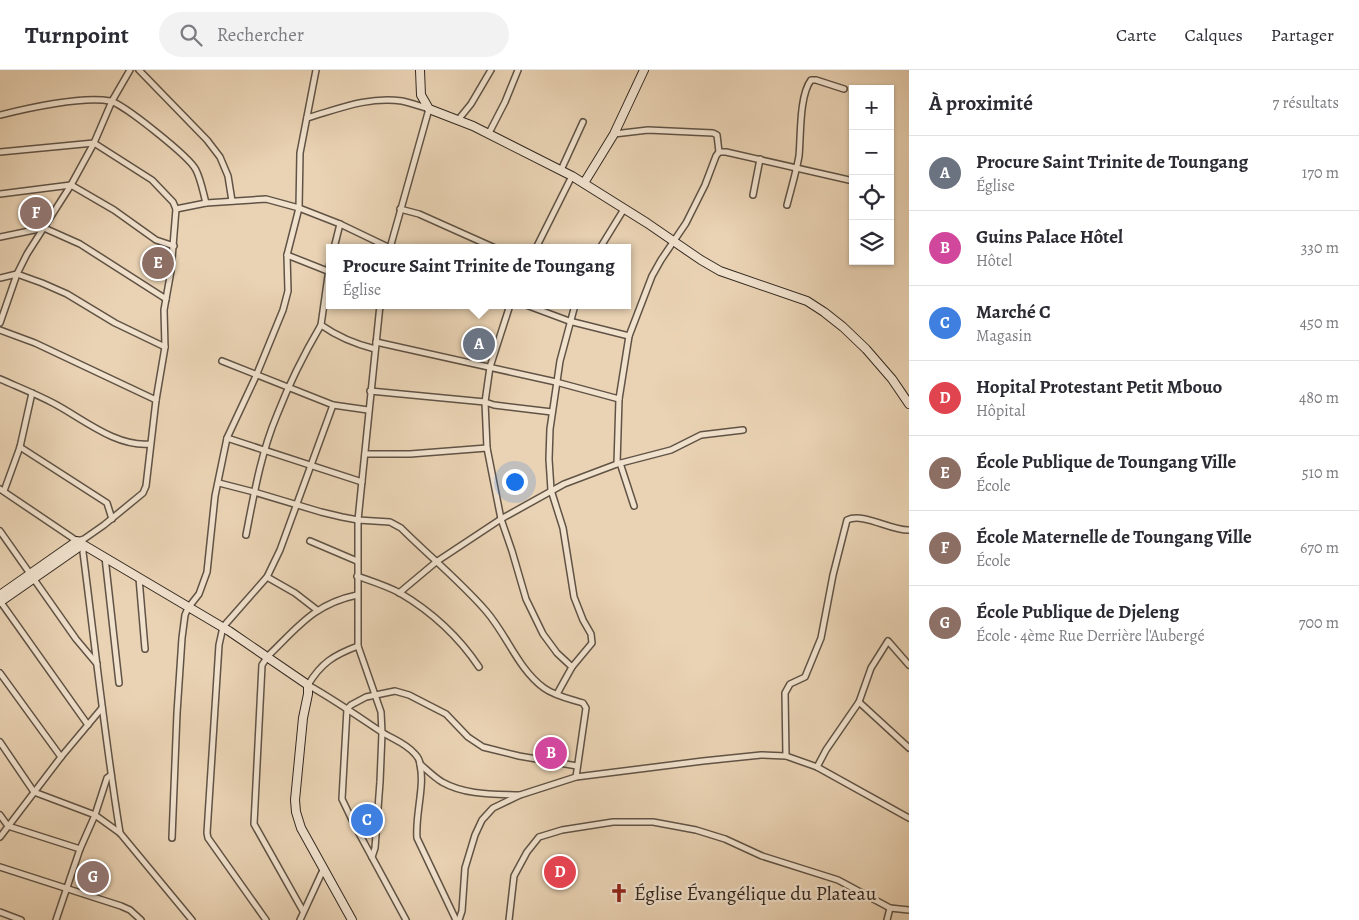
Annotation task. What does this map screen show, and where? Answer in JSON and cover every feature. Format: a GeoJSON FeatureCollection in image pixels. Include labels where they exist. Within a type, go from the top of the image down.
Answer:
{"type":"FeatureCollection","features":[{"type":"Feature","properties":{"kind":"street"},"geometry":{"type":"LineString","coordinates":[[0,323],[17,274],[71,185],[94,143],[112,101],[130,70]]}},
{"type":"Feature","properties":{"kind":"street"},"geometry":{"type":"LineString","coordinates":[[139,70],[207,140],[220,157],[228,176],[232,201]]}},
{"type":"Feature","properties":{"kind":"street"},"geometry":{"type":"LineString","coordinates":[[172,838],[177,713],[185,615],[198,594],[206,572],[216,496],[227,438],[256,376],[283,310],[288,291],[287,255],[299,208],[300,153],[316,70]]}},
{"type":"Feature","properties":{"kind":"street"},"geometry":{"type":"LineString","coordinates":[[391,244],[428,108],[421,95],[420,70]]}},
{"type":"Feature","properties":{"kind":"street"},"geometry":{"type":"LineString","coordinates":[[458,120],[471,104],[491,70]]}},
{"type":"Feature","properties":{"kind":"street"},"geometry":{"type":"LineString","coordinates":[[489,133],[505,102],[518,70]]}},
{"type":"Feature","properties":{"kind":"street"},"geometry":{"type":"LineString","coordinates":[[584,183],[614,134],[644,70]]}},
{"type":"Feature","properties":{"kind":"street"},"geometry":{"type":"LineString","coordinates":[[787,205],[800,146],[801,116],[808,85],[811,80],[816,80],[844,89]]}},
{"type":"Feature","properties":{"kind":"street"},"geometry":{"type":"LineString","coordinates":[[0,115],[17,110],[81,101],[112,101],[187,156],[196,169],[206,203]]}},
{"type":"Feature","properties":{"kind":"street"},"geometry":{"type":"LineString","coordinates":[[307,118],[363,101],[403,101],[428,108],[489,133],[584,183],[720,271],[807,302],[824,312],[866,349],[892,379],[909,404]]}},
{"type":"Feature","properties":{"kind":"street"},"geometry":{"type":"LineString","coordinates":[[561,170],[583,122]]}},
{"type":"Feature","properties":{"kind":"street"},"geometry":{"type":"LineString","coordinates":[[614,134],[648,130],[713,133],[717,135],[719,140],[719,152],[702,191],[686,223],[652,276],[629,336],[619,399],[619,463],[634,506]]}},
{"type":"Feature","properties":{"kind":"street"},"geometry":{"type":"LineString","coordinates":[[0,152],[94,143],[152,180],[173,202],[176,209],[174,246],[164,310],[165,347],[156,400],[146,486],[143,493],[82,543],[0,595]]}},
{"type":"Feature","properties":{"kind":"street"},"geometry":{"type":"LineString","coordinates":[[719,152],[760,159],[849,180]]}},
{"type":"Feature","properties":{"kind":"street"},"geometry":{"type":"LineString","coordinates":[[753,195],[760,159]]}},
{"type":"Feature","properties":{"kind":"street"},"geometry":{"type":"LineString","coordinates":[[538,244],[572,176]]}},
{"type":"Feature","properties":{"kind":"street"},"geometry":{"type":"LineString","coordinates":[[0,194],[71,185],[114,210],[156,240],[174,246]]}},
{"type":"Feature","properties":{"kind":"street"},"geometry":{"type":"LineString","coordinates":[[176,209],[206,203],[266,199],[299,208],[340,224],[382,244]]}},
{"type":"Feature","properties":{"kind":"street"},"geometry":{"type":"LineString","coordinates":[[400,209],[419,214],[486,244]]}},
{"type":"Feature","properties":{"kind":"street"},"geometry":{"type":"LineString","coordinates":[[602,244],[624,209]]}},
{"type":"Feature","properties":{"kind":"street"},"geometry":{"type":"LineString","coordinates":[[335,244],[340,224]]}},
{"type":"Feature","properties":{"kind":"street"},"geometry":{"type":"LineString","coordinates":[[0,237],[44,228],[80,244],[166,299]]}},
{"type":"Feature","properties":{"kind":"street"},"geometry":{"type":"LineString","coordinates":[[287,255],[326,270]]}},
{"type":"Feature","properties":{"kind":"street"},"geometry":{"type":"LineString","coordinates":[[0,278],[17,274],[68,294],[115,323],[165,347]]}},
{"type":"Feature","properties":{"kind":"street"},"geometry":{"type":"LineString","coordinates":[[246,535],[254,492],[276,416],[303,356],[321,325],[326,291]]}},
{"type":"Feature","properties":{"kind":"street"},"geometry":{"type":"LineString","coordinates":[[372,857],[376,834],[382,733],[381,712],[358,646],[357,561],[358,520],[380,309]]}},
{"type":"Feature","properties":{"kind":"street"},"geometry":{"type":"LineString","coordinates":[[509,309],[490,367],[485,402],[487,448],[501,518],[526,599],[543,634],[557,653],[572,667]]}},
{"type":"Feature","properties":{"kind":"street"},"geometry":{"type":"LineString","coordinates":[[537,309],[569,321],[629,336]]}},
{"type":"Feature","properties":{"kind":"street"},"geometry":{"type":"LineString","coordinates":[[557,694],[572,667],[592,643],[593,639],[574,598],[563,528],[551,490],[549,459],[556,382],[569,321],[574,309]]}},
{"type":"Feature","properties":{"kind":"street"},"geometry":{"type":"LineString","coordinates":[[321,325],[360,346],[375,349]]}},
{"type":"Feature","properties":{"kind":"street"},"geometry":{"type":"LineString","coordinates":[[0,330],[35,343],[156,400]]}},
{"type":"Feature","properties":{"kind":"street"},"geometry":{"type":"LineString","coordinates":[[376,342],[556,382],[619,399]]}},
{"type":"Feature","properties":{"kind":"street"},"geometry":{"type":"LineString","coordinates":[[222,361],[333,405],[368,410]]}},
{"type":"Feature","properties":{"kind":"street"},"geometry":{"type":"LineString","coordinates":[[0,380],[52,402],[112,436],[138,444],[150,444]]}},
{"type":"Feature","properties":{"kind":"street"},"geometry":{"type":"LineString","coordinates":[[370,391],[485,402],[494,405],[552,412]]}},
{"type":"Feature","properties":{"kind":"street"},"geometry":{"type":"LineString","coordinates":[[32,394],[20,447],[2,490],[82,543],[188,608],[223,627],[417,756],[420,764],[417,838],[456,920]]}},
{"type":"Feature","properties":{"kind":"street"},"geometry":{"type":"LineString","coordinates":[[266,920],[206,833],[219,645],[223,627],[267,577],[280,550],[333,405]]}},
{"type":"Feature","properties":{"kind":"street"},"geometry":{"type":"LineString","coordinates":[[399,593],[436,562],[501,518],[551,490],[619,463],[671,450],[701,435],[743,430]]}},
{"type":"Feature","properties":{"kind":"street"},"geometry":{"type":"LineString","coordinates":[[227,438],[362,482]]}},
{"type":"Feature","properties":{"kind":"street"},"geometry":{"type":"LineString","coordinates":[[20,447],[107,504],[112,519]]}},
{"type":"Feature","properties":{"kind":"street"},"geometry":{"type":"LineString","coordinates":[[365,454],[410,454],[487,448]]}},
{"type":"Feature","properties":{"kind":"street"},"geometry":{"type":"LineString","coordinates":[[219,483],[321,512],[358,520],[390,522],[401,528],[487,612],[533,678],[545,688],[583,703],[586,708],[576,777]]}},
{"type":"Feature","properties":{"kind":"street"},"geometry":{"type":"LineString","coordinates":[[786,756],[785,693],[790,684],[805,677],[815,655],[824,625],[833,575],[847,520],[851,518],[860,519],[901,530],[909,530]]}},
{"type":"Feature","properties":{"kind":"street"},"geometry":{"type":"LineString","coordinates":[[0,531],[76,639],[97,664]]}},
{"type":"Feature","properties":{"kind":"street"},"geometry":{"type":"LineString","coordinates":[[310,541],[357,561]]}},
{"type":"Feature","properties":{"kind":"street"},"geometry":{"type":"LineString","coordinates":[[82,543],[102,708],[120,833]]}},
{"type":"Feature","properties":{"kind":"street"},"geometry":{"type":"LineString","coordinates":[[105,557],[119,683]]}},
{"type":"Feature","properties":{"kind":"street"},"geometry":{"type":"LineString","coordinates":[[32,576],[0,602],[88,725]]}},
{"type":"Feature","properties":{"kind":"street"},"geometry":{"type":"LineString","coordinates":[[357,576],[399,593],[430,615],[456,637],[479,667]]}},
{"type":"Feature","properties":{"kind":"street"},"geometry":{"type":"LineString","coordinates":[[267,577],[295,593],[317,610]]}},
{"type":"Feature","properties":{"kind":"street"},"geometry":{"type":"LineString","coordinates":[[139,578],[145,649]]}},
{"type":"Feature","properties":{"kind":"street"},"geometry":{"type":"LineString","coordinates":[[303,911],[254,824],[262,665],[268,656],[317,610],[340,599],[357,595]]}},
{"type":"Feature","properties":{"kind":"street"},"geometry":{"type":"LineString","coordinates":[[817,767],[826,750],[859,702],[871,668],[888,641],[909,665]]}},
{"type":"Feature","properties":{"kind":"street"},"geometry":{"type":"LineString","coordinates":[[352,920],[301,828],[296,812],[295,800],[308,685],[315,673],[333,656],[358,646]]}},
{"type":"Feature","properties":{"kind":"street"},"geometry":{"type":"LineString","coordinates":[[0,673],[61,757]]}},
{"type":"Feature","properties":{"kind":"street"},"geometry":{"type":"LineString","coordinates":[[406,920],[342,800],[347,709],[360,699],[376,695],[395,692],[409,695],[446,714],[468,738],[483,747],[519,756],[578,766]]}},
{"type":"Feature","properties":{"kind":"street"},"geometry":{"type":"LineString","coordinates":[[859,702],[909,748]]}},
{"type":"Feature","properties":{"kind":"street"},"geometry":{"type":"LineString","coordinates":[[0,837],[61,757],[102,708]]}},
{"type":"Feature","properties":{"kind":"street"},"geometry":{"type":"LineString","coordinates":[[0,742],[34,792],[95,815],[120,833],[192,920]]}},
{"type":"Feature","properties":{"kind":"street"},"geometry":{"type":"LineString","coordinates":[[460,920],[465,868],[475,835],[482,820],[493,808],[520,795],[576,777],[761,755],[786,756],[817,767],[909,818]]}},
{"type":"Feature","properties":{"kind":"street"},"geometry":{"type":"LineString","coordinates":[[420,764],[441,781],[469,791],[520,795]]}},
{"type":"Feature","properties":{"kind":"street"},"geometry":{"type":"LineString","coordinates":[[56,920],[107,778],[111,775]]}},
{"type":"Feature","properties":{"kind":"street"},"geometry":{"type":"LineString","coordinates":[[0,815],[8,826],[80,850]]}},
{"type":"Feature","properties":{"kind":"street"},"geometry":{"type":"LineString","coordinates":[[510,920],[514,876],[527,852],[539,837],[585,825],[613,822],[653,822],[696,830],[725,839],[762,856],[838,880],[890,908],[909,910]]}},
{"type":"Feature","properties":{"kind":"street"},"geometry":{"type":"LineString","coordinates":[[0,867],[130,910],[141,920]]}},
{"type":"Feature","properties":{"kind":"street"},"geometry":{"type":"LineString","coordinates":[[300,920],[323,870]]}},
{"type":"Feature","properties":{"kind":"street"},"geometry":{"type":"LineString","coordinates":[[887,920],[890,908]]}},
{"type":"Feature","properties":{"kind":"street"},"geometry":{"type":"LineString","coordinates":[[0,912],[21,920]]}},
{"type":"Feature","properties":{"kind":"place","name":"École Maternelle de Toungang Ville"},"geometry":{"type":"Point","coordinates":[36,213]}},
{"type":"Feature","properties":{"kind":"place","name":"École Publique de Toungang Ville"},"geometry":{"type":"Point","coordinates":[158,263]}},
{"type":"Feature","properties":{"kind":"place","name":"Procure Saint Trinite de Toungang"},"geometry":{"type":"Point","coordinates":[479,344]}},
{"type":"Feature","properties":{"kind":"place","name":"Guins Palace Hôtel"},"geometry":{"type":"Point","coordinates":[551,753]}},
{"type":"Feature","properties":{"kind":"place","name":"Marché C"},"geometry":{"type":"Point","coordinates":[367,820]}},
{"type":"Feature","properties":{"kind":"place","name":"Hopital Protestant Petit Mbouo"},"geometry":{"type":"Point","coordinates":[560,872]}},
{"type":"Feature","properties":{"kind":"place","name":"École Publique de Djeleng"},"geometry":{"type":"Point","coordinates":[93,877]}},
{"type":"Feature","properties":{"kind":"place","name":"Église Évangélique du Plateau"},"geometry":{"type":"Point","coordinates":[619,893]}}]}
